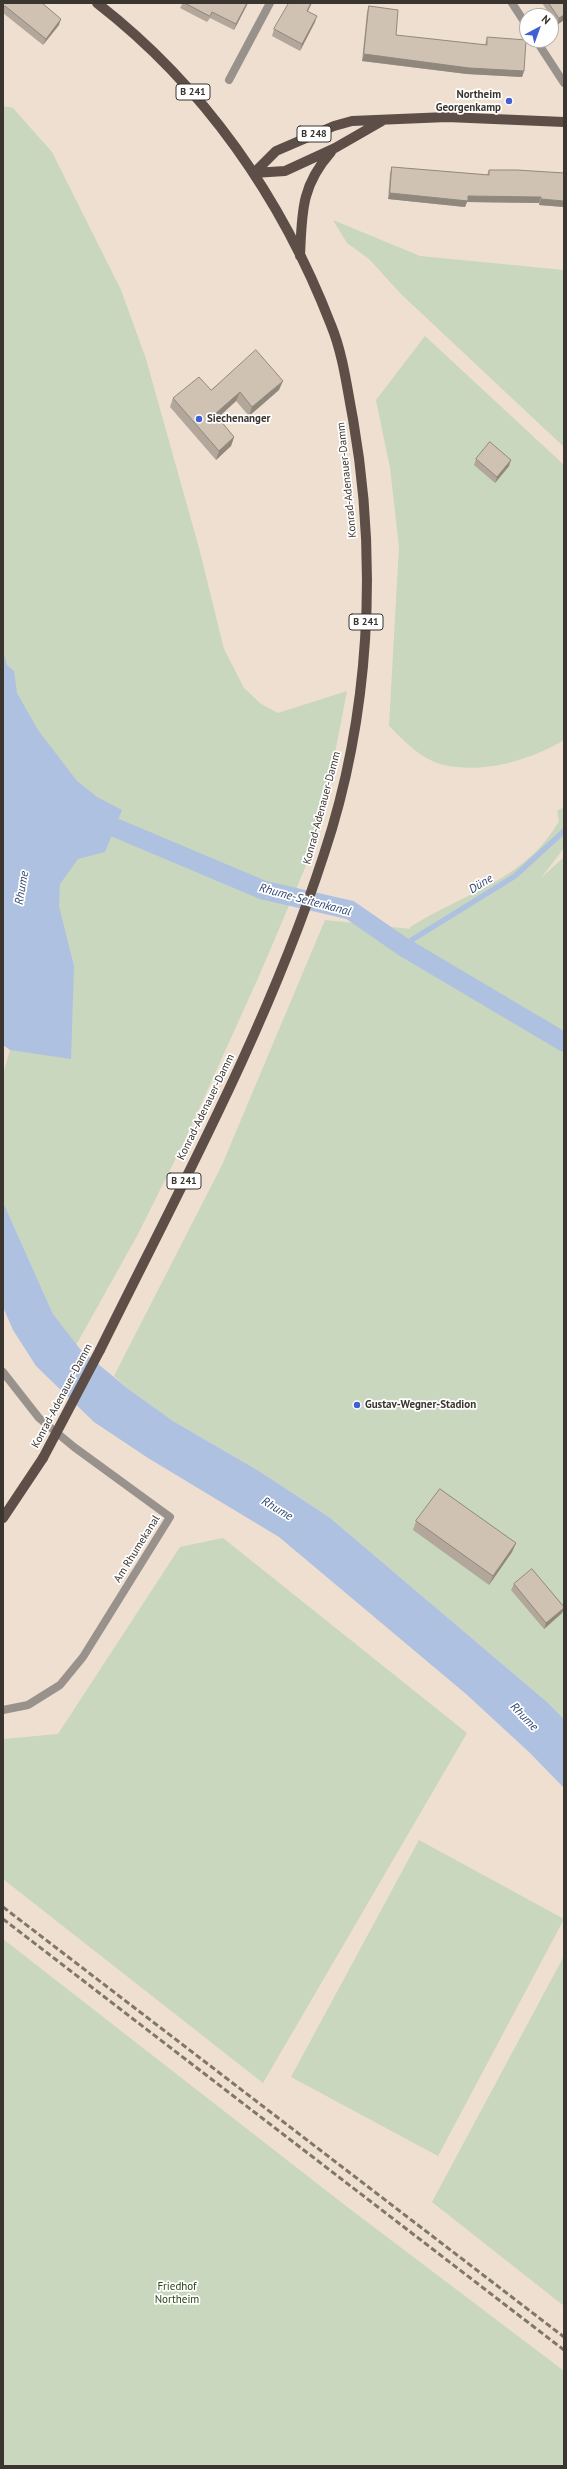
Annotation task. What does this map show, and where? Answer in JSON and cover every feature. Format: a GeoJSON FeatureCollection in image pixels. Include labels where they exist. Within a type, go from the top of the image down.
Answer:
{"type":"FeatureCollection","features":[{"type":"Feature","properties":{"kind":"main road","name":"B 241"},"geometry":{"type":"LineString","coordinates":[[97,3],[147,44],[167,64],[211,113],[254,173]]}},
{"type":"Feature","properties":{"kind":"main road","name":"B 248"},"geometry":{"type":"LineString","coordinates":[[254,173],[276,151],[334,126],[352,121],[447,116],[564,122]]}},
{"type":"Feature","properties":{"kind":"main road","name":"B 248"},"geometry":{"type":"LineString","coordinates":[[254,173],[285,171],[335,148],[384,120]]}},
{"type":"Feature","properties":{"kind":"main road"},"geometry":{"type":"LineString","coordinates":[[300,256],[305,194],[316,169],[335,148]]}},
{"type":"Feature","properties":{"kind":"main road","name":"Konrad-Adenauer-Damm"},"geometry":{"type":"LineString","coordinates":[[3,1518],[43,1458],[100,1350],[266,1010],[326,851],[340,795],[361,693],[367,581],[365,516],[358,446],[343,369],[332,327],[300,256],[254,173]]}},
{"type":"Feature","properties":{"kind":"street"},"geometry":{"type":"LineString","coordinates":[[229,80],[270,3]]}},
{"type":"Feature","properties":{"kind":"street"},"geometry":{"type":"LineString","coordinates":[[512,3],[519,14]]}},
{"type":"Feature","properties":{"kind":"street"},"geometry":{"type":"LineString","coordinates":[[541,48],[564,82]]}},
{"type":"Feature","properties":{"kind":"street","name":"Am Rhumekanal"},"geometry":{"type":"LineString","coordinates":[[3,1372],[39,1418],[74,1447],[170,1517],[83,1657],[60,1685],[28,1705],[3,1710]]}},
{"type":"Feature","properties":{"kind":"green space"},"geometry":{"type":"Polygon","coordinates":[[[3,106],[13,108],[52,152],[121,290],[146,359],[199,548],[224,649],[244,688],[261,704],[278,713],[347,691],[330,779],[305,868],[259,976],[183,1144],[137,1236],[76,1345],[53,1314],[3,1202],[3,1074],[10,1050],[3,1045],[3,106]]]}},
{"type":"Feature","properties":{"kind":"green space"},"geometry":{"type":"Polygon","coordinates":[[[333,220],[420,256],[564,270],[564,447],[401,294],[369,259],[347,243],[333,220]]]}},
{"type":"Feature","properties":{"kind":"green space"},"geometry":{"type":"Polygon","coordinates":[[[425,336],[564,465],[564,740],[537,754],[491,766],[475,768],[436,763],[414,749],[389,726],[399,547],[390,468],[376,400],[425,336]]]}},
{"type":"Feature","properties":{"kind":"green space","name":"Gustav-Wegner-Stadion"},"geometry":{"type":"Polygon","coordinates":[[[564,807],[564,848],[541,878],[564,857],[564,1719],[547,1702],[329,1517],[259,1471],[173,1421],[127,1388],[114,1376],[222,1165],[325,920],[411,929],[409,928],[492,884],[529,858],[545,841],[559,821],[557,811],[564,807]]]}},
{"type":"Feature","properties":{"kind":"green space"},"geometry":{"type":"Polygon","coordinates":[[[223,1538],[467,1733],[263,2083],[3,1879],[3,1739],[58,1734],[180,1547],[223,1538]]]}},
{"type":"Feature","properties":{"kind":"green space"},"geometry":{"type":"Polygon","coordinates":[[[419,1840],[564,1919],[438,2156],[291,2077],[419,1840]]]}},
{"type":"Feature","properties":{"kind":"green space","name":"Friedhof Northeim"},"geometry":{"type":"Polygon","coordinates":[[[3,1939],[346,2206],[564,2371],[564,2466],[3,2466],[3,1939]]]}},
{"type":"Feature","properties":{"kind":"green space"},"geometry":{"type":"Polygon","coordinates":[[[564,1956],[564,2306],[432,2202],[564,1956]]]}},
{"type":"Feature","properties":{"kind":"water","name":"Rhume"},"geometry":{"type":"Polygon","coordinates":[[[3,651],[7,665],[14,671],[17,693],[38,730],[77,781],[97,797],[122,810],[105,852],[78,859],[60,884],[59,906],[74,966],[71,1059],[10,1050],[3,1045],[3,651]]]}},
{"type":"Feature","properties":{"kind":"water","name":"Rhume"},"geometry":{"type":"Polygon","coordinates":[[[3,1202],[53,1314],[80,1349],[127,1388],[173,1421],[259,1471],[329,1517],[547,1702],[564,1719],[564,1788],[530,1753],[466,1694],[279,1537],[148,1458],[94,1422],[36,1366],[13,1330],[3,1307],[3,1202]]]}},
{"type":"Feature","properties":{"kind":"building"},"geometry":{"type":"Polygon","coordinates":[[[3,3],[42,3],[61,19],[46,39],[5,6],[3,8],[3,3]]]}},
{"type":"Feature","properties":{"kind":"building"},"geometry":{"type":"Polygon","coordinates":[[[185,3],[247,3],[236,24],[212,12],[210,16],[185,3]]]}},
{"type":"Feature","properties":{"kind":"building"},"geometry":{"type":"Polygon","coordinates":[[[289,3],[311,3],[307,11],[317,16],[302,44],[274,29],[289,3]]]}},
{"type":"Feature","properties":{"kind":"building"},"geometry":{"type":"Polygon","coordinates":[[[549,3],[564,3],[564,15],[559,18],[559,8],[552,8],[549,3]]]}},
{"type":"Feature","properties":{"kind":"building"},"geometry":{"type":"Polygon","coordinates":[[[369,6],[398,10],[396,35],[487,45],[487,37],[519,39],[519,48],[525,48],[524,71],[469,68],[364,54],[369,6]]]}},
{"type":"Feature","properties":{"kind":"building"},"geometry":{"type":"Polygon","coordinates":[[[392,167],[489,175],[489,170],[564,173],[564,201],[541,199],[541,197],[468,196],[468,201],[390,193],[392,167]]]}},
{"type":"Feature","properties":{"kind":"building"},"geometry":{"type":"Polygon","coordinates":[[[256,350],[283,381],[252,407],[240,392],[215,414],[234,437],[219,451],[173,398],[199,377],[211,390],[256,350]]]}},
{"type":"Feature","properties":{"kind":"building"},"geometry":{"type":"Polygon","coordinates":[[[490,442],[511,460],[497,477],[476,459],[490,442]]]}},
{"type":"Feature","properties":{"kind":"building"},"geometry":{"type":"Polygon","coordinates":[[[440,1489],[516,1543],[493,1576],[416,1521],[440,1489]]]}},
{"type":"Feature","properties":{"kind":"building"},"geometry":{"type":"Polygon","coordinates":[[[532,1569],[564,1607],[546,1623],[514,1584],[532,1569]]]}},
{"type":"Feature","properties":{"kind":"waterway","name":"Rhume-Seitenkanal"},"geometry":{"type":"LineString","coordinates":[[90,817],[263,890],[350,910],[402,946],[564,1042]]}},
{"type":"Feature","properties":{"kind":"waterway","name":"Düne"},"geometry":{"type":"LineString","coordinates":[[402,946],[515,876],[564,831]]}},
{"type":"Feature","properties":{"kind":"railway"},"geometry":{"type":"LineString","coordinates":[[3,1907],[564,2337]]}},
{"type":"Feature","properties":{"kind":"railway"},"geometry":{"type":"LineString","coordinates":[[3,1919],[564,2350]]}},
{"type":"Feature","properties":{"kind":"place","name":"Northeim Georgenkamp"},"geometry":{"type":"Point","coordinates":[509,101]}},
{"type":"Feature","properties":{"kind":"place","name":"Siechenanger"},"geometry":{"type":"Point","coordinates":[199,419]}},
{"type":"Feature","properties":{"kind":"place","name":"Gustav-Wegner-Stadion"},"geometry":{"type":"Point","coordinates":[357,1405]}}]}
